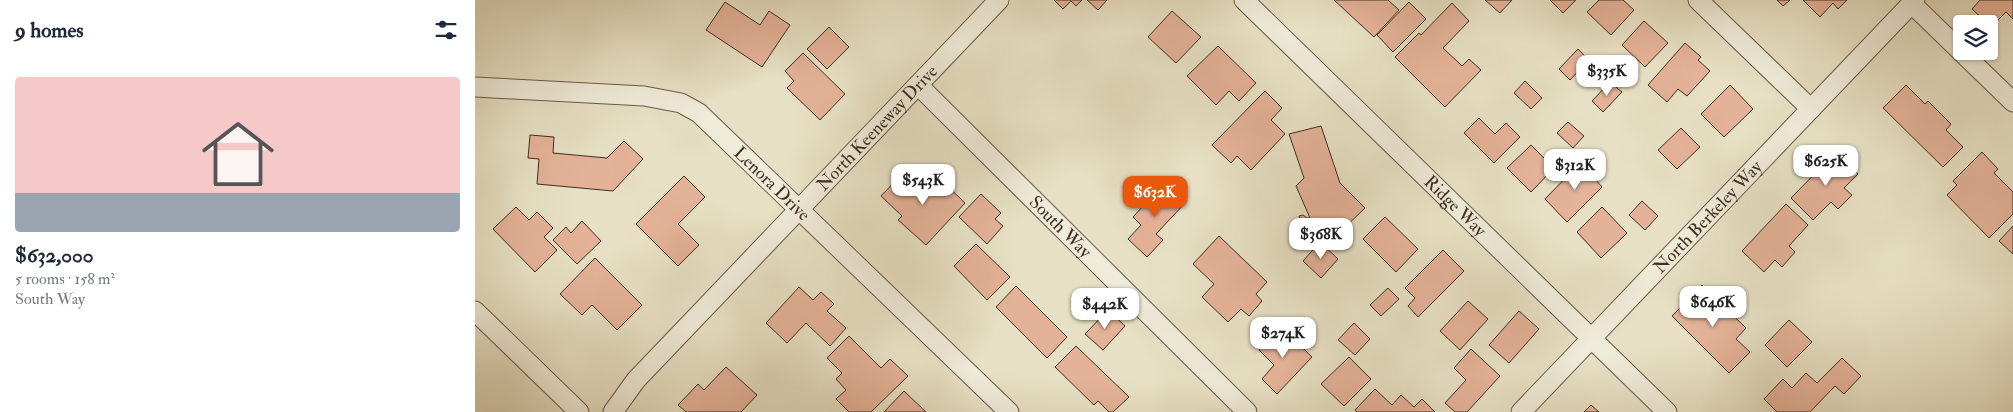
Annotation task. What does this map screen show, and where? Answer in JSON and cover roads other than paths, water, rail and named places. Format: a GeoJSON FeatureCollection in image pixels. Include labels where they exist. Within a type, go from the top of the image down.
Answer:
{"type":"FeatureCollection","features":[{"type":"Feature","properties":{"kind":"street","name":"North Keeneway Drive"},"geometry":{"type":"LineString","coordinates":[[613,412],[636,380],[999,0]]}},
{"type":"Feature","properties":{"kind":"street","name":"Ridge Way"},"geometry":{"type":"LineString","coordinates":[[1244,0],[1667,412]]}},
{"type":"Feature","properties":{"kind":"street"},"geometry":{"type":"LineString","coordinates":[[1698,0],[1811,109]]}},
{"type":"Feature","properties":{"kind":"street","name":"North Berkeley Way"},"geometry":{"type":"LineString","coordinates":[[1521,412],[1913,2]]}},
{"type":"Feature","properties":{"kind":"street"},"geometry":{"type":"LineString","coordinates":[[1913,2],[2013,102]]}},
{"type":"Feature","properties":{"kind":"street","name":"South Way"},"geometry":{"type":"LineString","coordinates":[[918,85],[1247,412]]}},
{"type":"Feature","properties":{"kind":"street","name":"Lenora Drive"},"geometry":{"type":"LineString","coordinates":[[475,87],[644,96],[681,103],[699,113],[1009,412]]}},
{"type":"Feature","properties":{"kind":"street"},"geometry":{"type":"LineString","coordinates":[[475,311],[579,412]]}}]}
